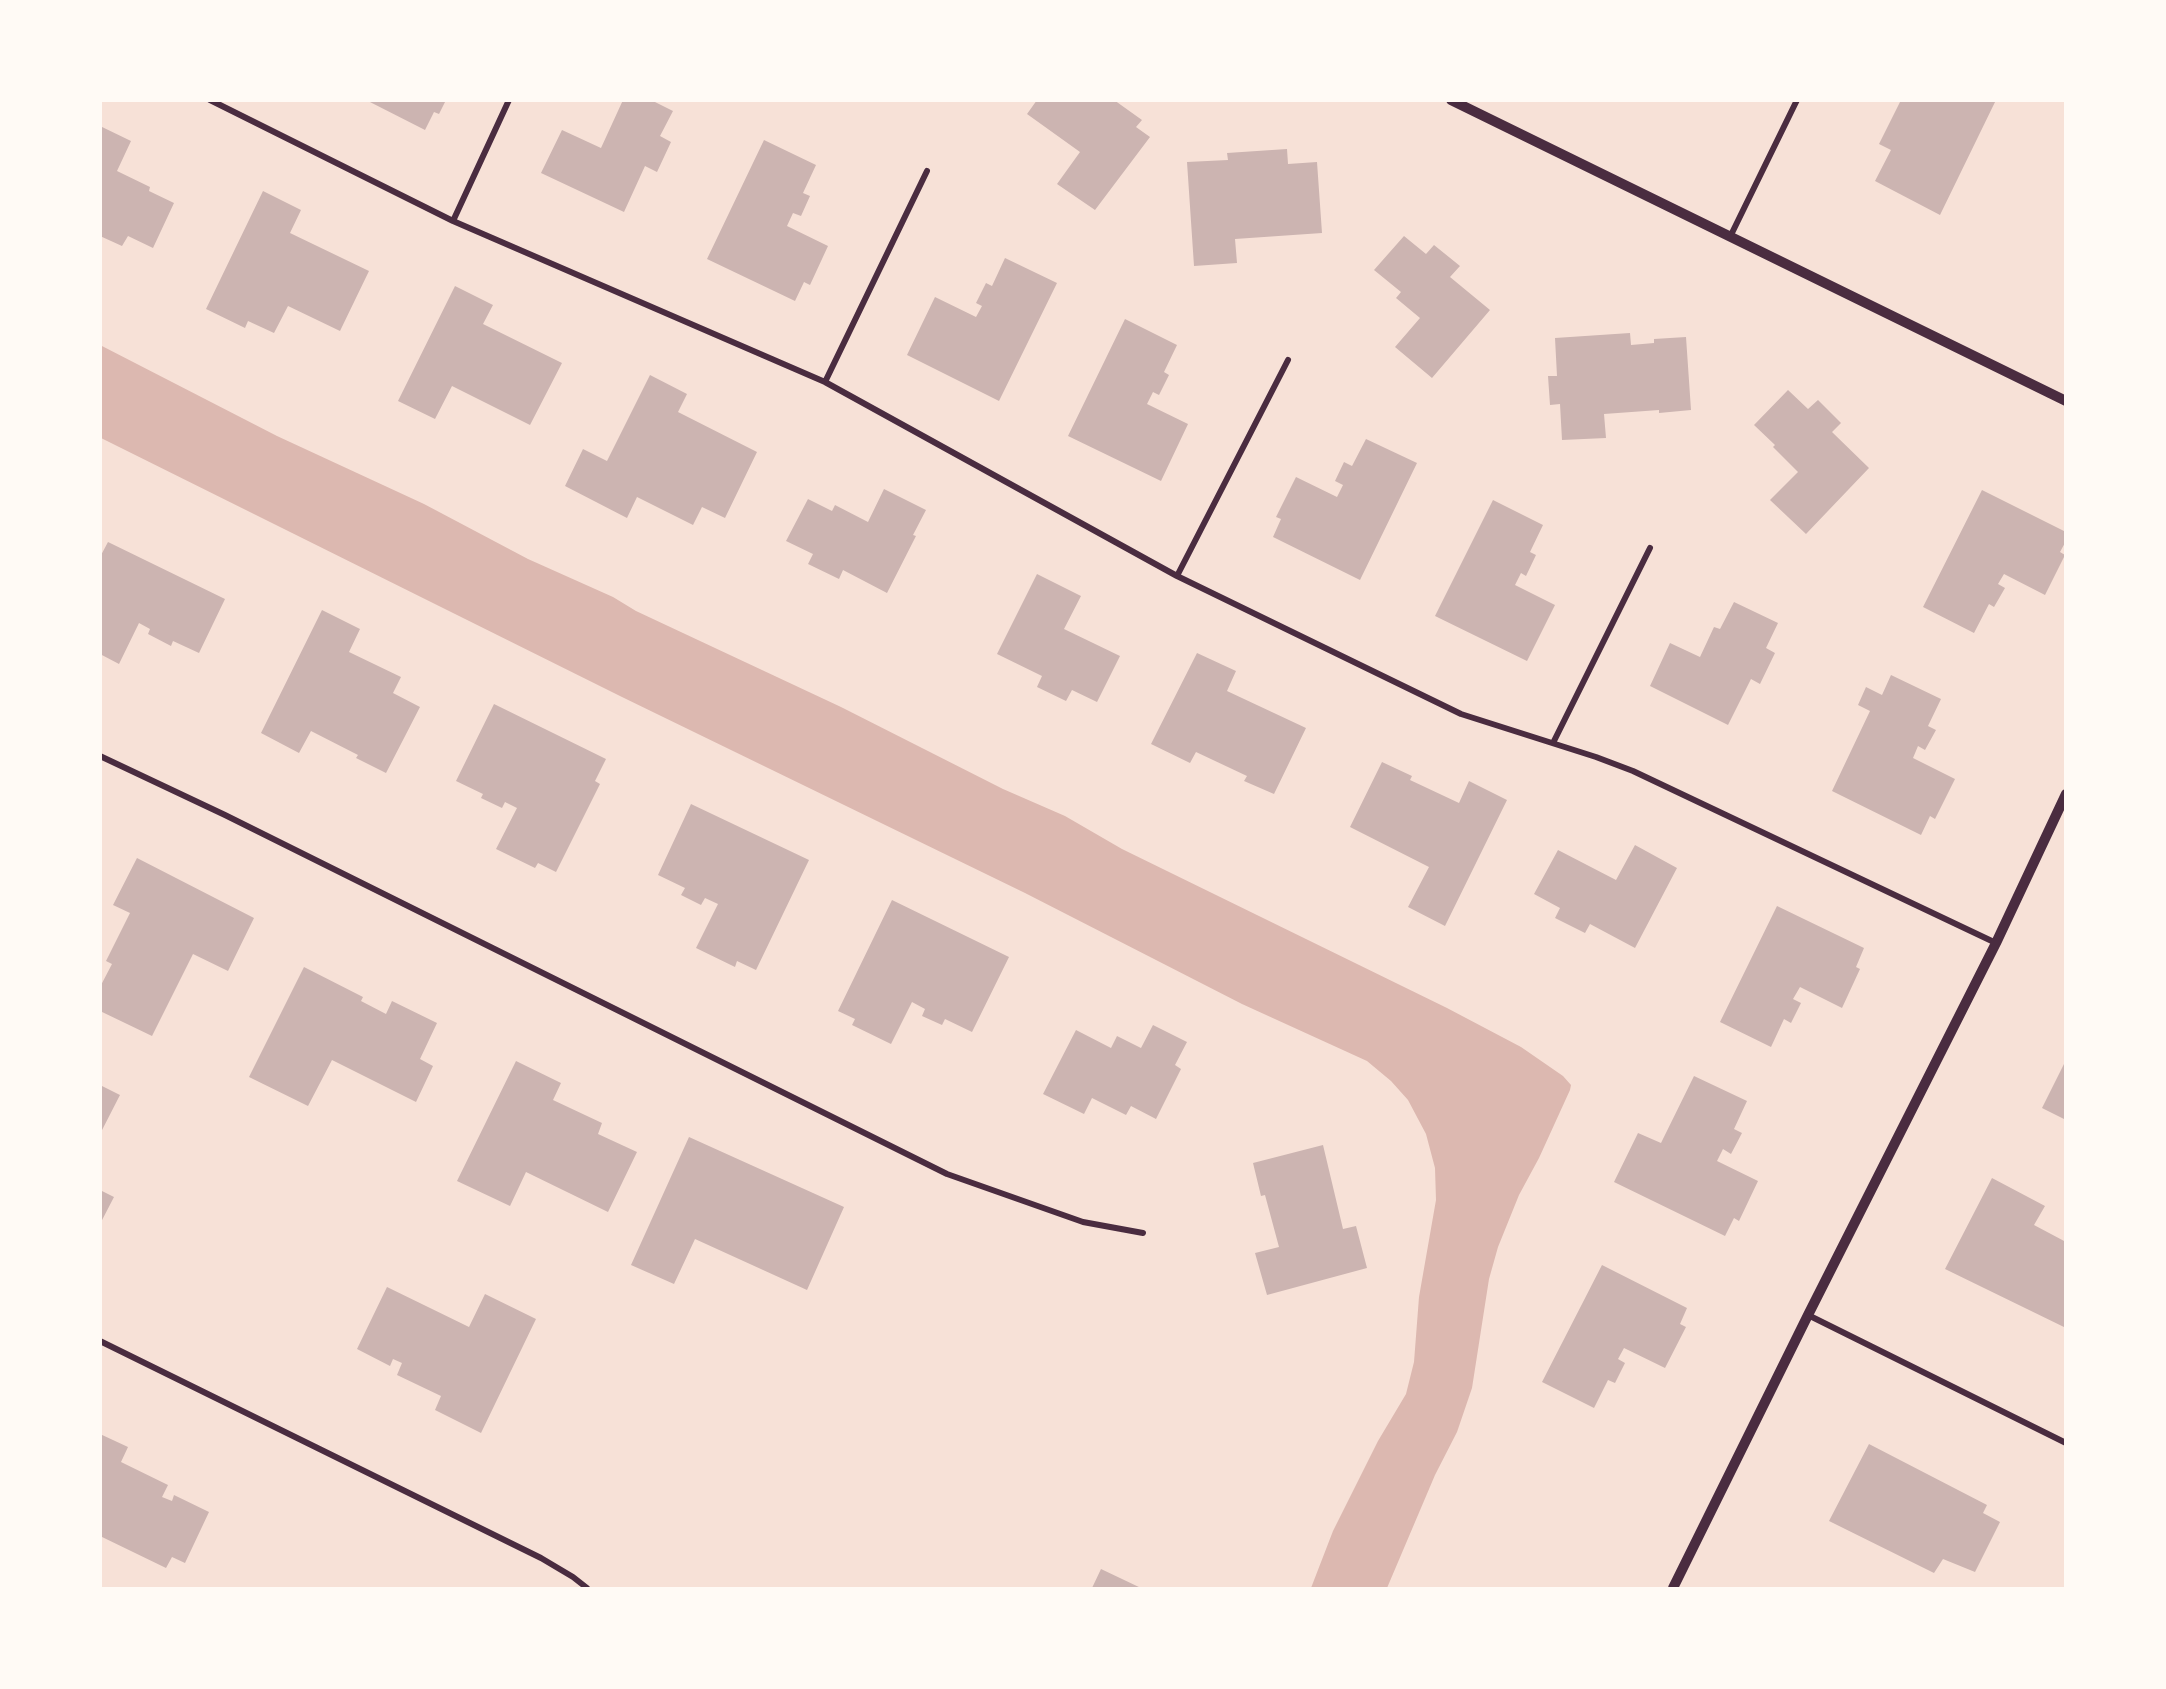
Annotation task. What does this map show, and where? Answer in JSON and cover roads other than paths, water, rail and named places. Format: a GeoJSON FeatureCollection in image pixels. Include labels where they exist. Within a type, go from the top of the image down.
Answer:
{"type":"FeatureCollection","features":[{"type":"Feature","properties":{"kind":"street"},"geometry":{"type":"LineString","coordinates":[[210,100],[453,221],[825,382],[1177,576],[1461,714],[1633,771],[1996,943]]}},
{"type":"Feature","properties":{"kind":"street"},"geometry":{"type":"LineString","coordinates":[[453,221],[509,100]]}},
{"type":"Feature","properties":{"kind":"street"},"geometry":{"type":"LineString","coordinates":[[1451,100],[2066,401]]}},
{"type":"Feature","properties":{"kind":"street"},"geometry":{"type":"LineString","coordinates":[[1730,238],[1797,100]]}},
{"type":"Feature","properties":{"kind":"street"},"geometry":{"type":"LineString","coordinates":[[825,382],[927,171]]}},
{"type":"Feature","properties":{"kind":"street"},"geometry":{"type":"LineString","coordinates":[[1177,576],[1288,360]]}},
{"type":"Feature","properties":{"kind":"street"},"geometry":{"type":"LineString","coordinates":[[1553,743],[1650,548]]}},
{"type":"Feature","properties":{"kind":"street"},"geometry":{"type":"LineString","coordinates":[[100,756],[225,814],[946,1174],[1083,1221],[1143,1233]]}},
{"type":"Feature","properties":{"kind":"street"},"geometry":{"type":"LineString","coordinates":[[1673,1588],[1996,943],[2066,794]]}},
{"type":"Feature","properties":{"kind":"street"},"geometry":{"type":"LineString","coordinates":[[1808,1315],[2066,1443]]}},
{"type":"Feature","properties":{"kind":"street"},"geometry":{"type":"LineString","coordinates":[[100,1341],[541,1558],[587,1588]]}}]}
